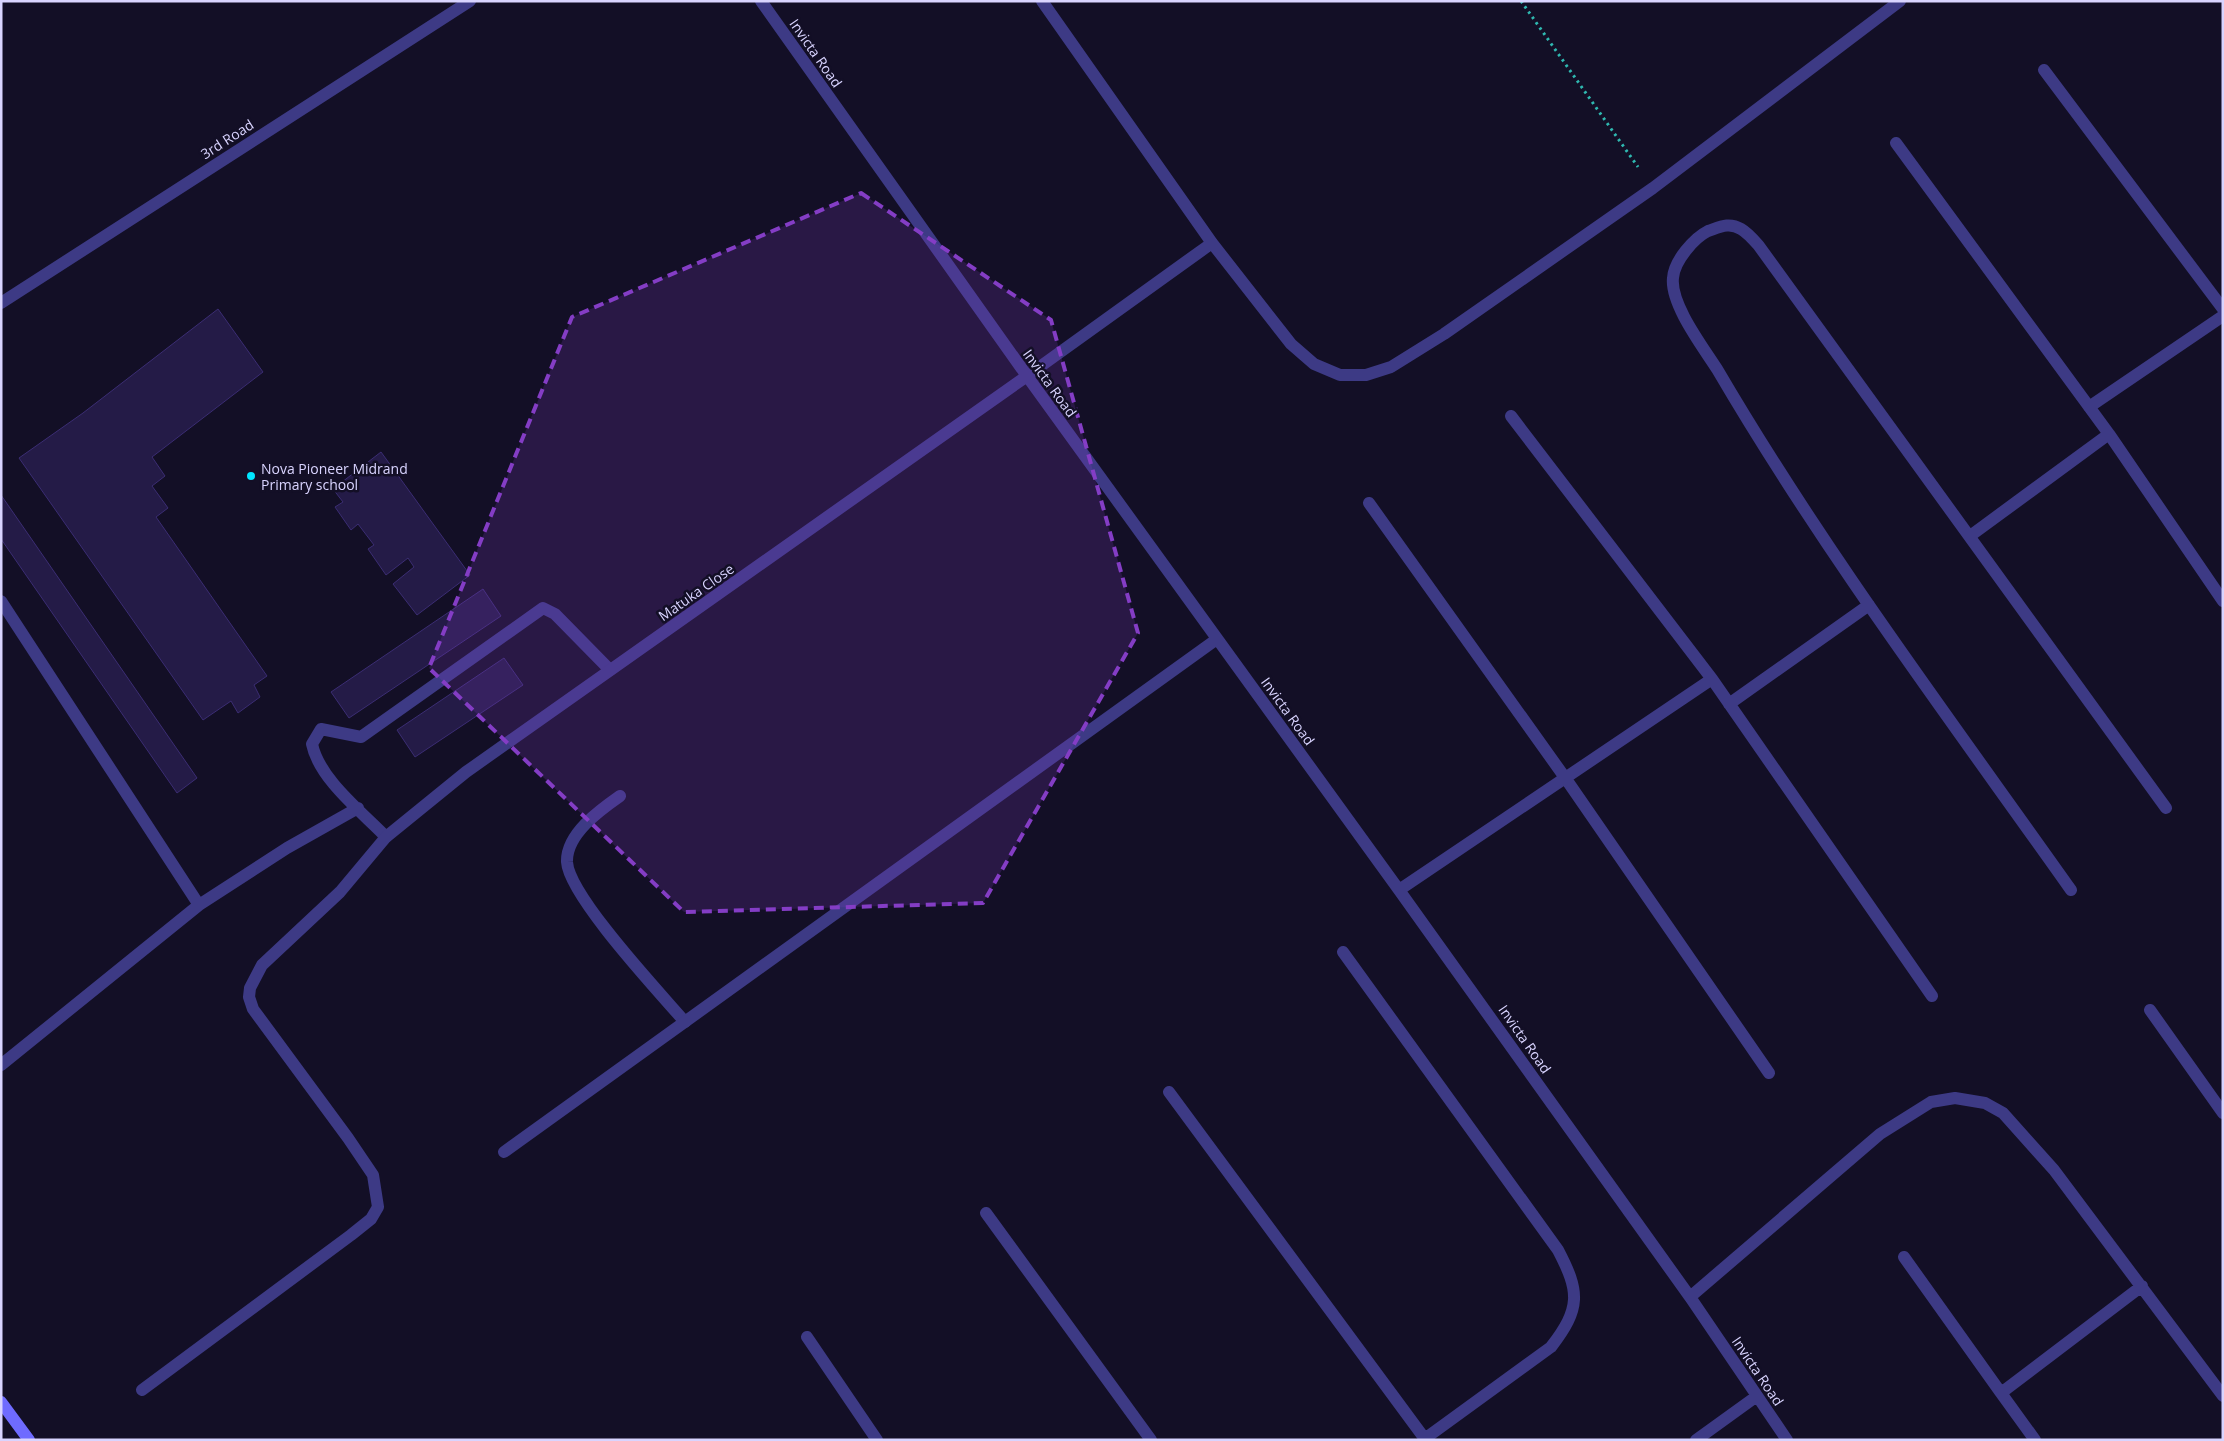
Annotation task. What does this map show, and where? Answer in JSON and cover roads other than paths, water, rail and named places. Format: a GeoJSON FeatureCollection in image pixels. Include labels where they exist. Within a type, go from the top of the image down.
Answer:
{"type":"FeatureCollection","features":[{"type":"Feature","properties":{"kind":"main road"},"geometry":{"type":"LineString","coordinates":[[1,1402],[29,1440]]}},
{"type":"Feature","properties":{"kind":"street","name":"3rd Road"},"geometry":{"type":"LineString","coordinates":[[1,303],[470,1]]}},
{"type":"Feature","properties":{"kind":"street","name":"Invicta Road"},"geometry":{"type":"LineString","coordinates":[[761,1],[1027,376],[1400,890],[1690,1297],[1787,1440]]}},
{"type":"Feature","properties":{"kind":"street"},"geometry":{"type":"LineString","coordinates":[[1042,1],[1212,243],[1291,344],[1314,364],[1340,375],[1366,375],[1390,367],[1444,334],[1653,188],[1900,1]]}},
{"type":"Feature","properties":{"kind":"street"},"geometry":{"type":"LineString","coordinates":[[2044,70],[2223,309]]}},
{"type":"Feature","properties":{"kind":"street"},"geometry":{"type":"LineString","coordinates":[[1896,143],[2109,434],[2223,601]]}},
{"type":"Feature","properties":{"kind":"street"},"geometry":{"type":"LineString","coordinates":[[2071,890],[1869,605],[1751,427],[1678,304],[1673,278],[1678,263],[1704,233],[1724,225],[1735,225],[1747,232],[1759,246],[2166,808]]}},
{"type":"Feature","properties":{"kind":"street","name":"Matuka Close"},"geometry":{"type":"LineString","coordinates":[[142,1390],[352,1235],[371,1219],[378,1208],[373,1175],[253,1009],[249,997],[250,988],[262,965],[340,892],[386,837],[466,772],[1212,243]]}},
{"type":"Feature","properties":{"kind":"street"},"geometry":{"type":"LineString","coordinates":[[2089,408],[2223,316]]}},
{"type":"Feature","properties":{"kind":"street"},"geometry":{"type":"LineString","coordinates":[[1511,416],[1712,679],[1932,996]]}},
{"type":"Feature","properties":{"kind":"street"},"geometry":{"type":"LineString","coordinates":[[1970,536],[2109,434]]}},
{"type":"Feature","properties":{"kind":"street"},"geometry":{"type":"LineString","coordinates":[[1369,504],[1566,779],[1769,1073]]}},
{"type":"Feature","properties":{"kind":"street"},"geometry":{"type":"LineString","coordinates":[[1,601],[199,905]]}},
{"type":"Feature","properties":{"kind":"street"},"geometry":{"type":"LineString","coordinates":[[1729,704],[1869,605]]}},
{"type":"Feature","properties":{"kind":"street"},"geometry":{"type":"LineString","coordinates":[[386,837],[325,773],[314,756],[312,744],[321,729],[360,737],[543,608],[555,614],[610,670]]}},
{"type":"Feature","properties":{"kind":"street"},"geometry":{"type":"LineString","coordinates":[[504,1152],[1217,639]]}},
{"type":"Feature","properties":{"kind":"street"},"geometry":{"type":"LineString","coordinates":[[1400,890],[1712,679]]}},
{"type":"Feature","properties":{"kind":"street"},"geometry":{"type":"LineString","coordinates":[[620,796],[606,806],[572,839],[567,863],[580,894],[638,968],[685,1022]]}},
{"type":"Feature","properties":{"kind":"street"},"geometry":{"type":"LineString","coordinates":[[1,1064],[199,905],[287,848],[327,828],[358,808]]}},
{"type":"Feature","properties":{"kind":"street"},"geometry":{"type":"LineString","coordinates":[[1169,1092],[1424,1439],[1551,1347],[1561,1334],[1571,1313],[1575,1295],[1572,1278],[1558,1250],[1343,952]]}},
{"type":"Feature","properties":{"kind":"street"},"geometry":{"type":"LineString","coordinates":[[2150,1010],[2223,1113]]}},
{"type":"Feature","properties":{"kind":"street"},"geometry":{"type":"LineString","coordinates":[[1690,1297],[1880,1134],[1931,1102],[1955,1098],[1984,1104],[2003,1113],[2054,1170],[2222,1393]]}},
{"type":"Feature","properties":{"kind":"street"},"geometry":{"type":"LineString","coordinates":[[986,1213],[1151,1440]]}},
{"type":"Feature","properties":{"kind":"street"},"geometry":{"type":"LineString","coordinates":[[1904,1256],[2035,1440]]}},
{"type":"Feature","properties":{"kind":"street"},"geometry":{"type":"LineString","coordinates":[[2001,1393],[2142,1286]]}},
{"type":"Feature","properties":{"kind":"street"},"geometry":{"type":"LineString","coordinates":[[807,1337],[877,1440]]}},
{"type":"Feature","properties":{"kind":"street"},"geometry":{"type":"LineString","coordinates":[[1696,1440],[1757,1396]]}},
{"type":"Feature","properties":{"kind":"place","name":"Nova Pioneer Midrand Primary school"},"geometry":{"type":"Point","coordinates":[251,476]}}]}
